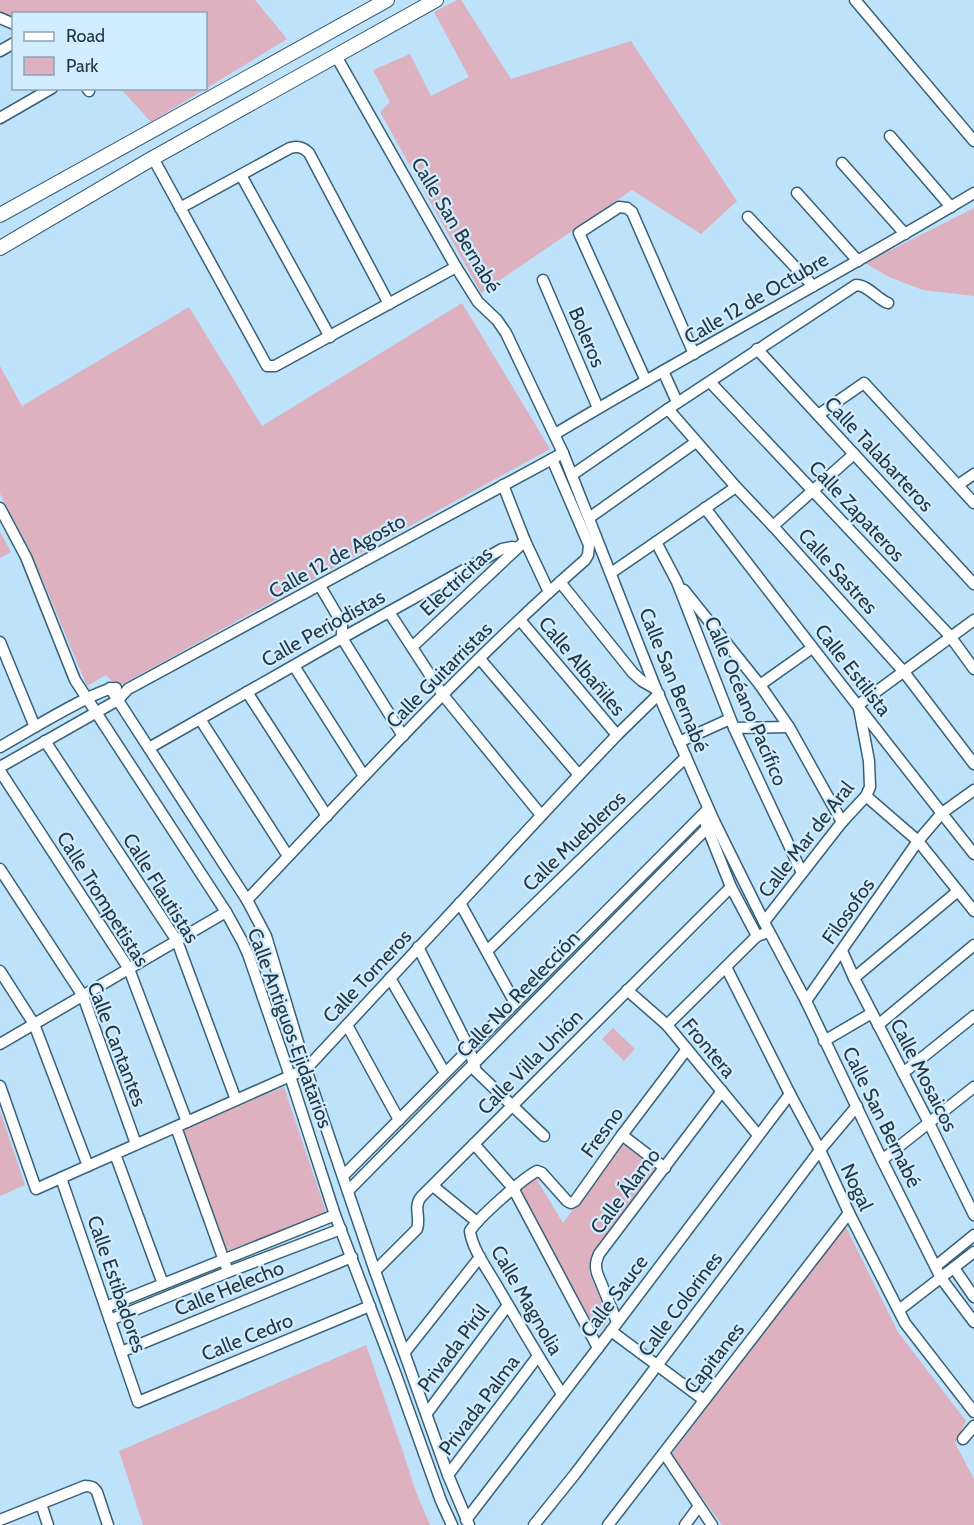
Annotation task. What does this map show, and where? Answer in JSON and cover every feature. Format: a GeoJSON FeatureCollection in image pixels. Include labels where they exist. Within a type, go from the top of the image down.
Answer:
{"type":"FeatureCollection","features":[{"type":"Feature","properties":{"kind":"main road"},"geometry":{"type":"LineString","coordinates":[[0,216],[387,0]]}},
{"type":"Feature","properties":{"kind":"main road"},"geometry":{"type":"LineString","coordinates":[[0,248],[153,158],[336,56],[415,5],[435,0]]}},
{"type":"Feature","properties":{"kind":"street"},"geometry":{"type":"LineString","coordinates":[[855,0],[974,141]]}},
{"type":"Feature","properties":{"kind":"street","name":"Calle San Bernabé"},"geometry":{"type":"LineString","coordinates":[[336,56],[456,267],[478,302],[502,326],[555,434],[686,757],[731,887],[757,936]]}},
{"type":"Feature","properties":{"kind":"street"},"geometry":{"type":"LineString","coordinates":[[0,118],[49,90]]}},
{"type":"Feature","properties":{"kind":"street"},"geometry":{"type":"LineString","coordinates":[[890,136],[951,207]]}},
{"type":"Feature","properties":{"kind":"street"},"geometry":{"type":"LineString","coordinates":[[180,208],[290,148],[300,146],[309,153],[389,304]]}},
{"type":"Feature","properties":{"kind":"street"},"geometry":{"type":"LineString","coordinates":[[153,158],[267,366],[275,366],[456,267]]}},
{"type":"Feature","properties":{"kind":"street"},"geometry":{"type":"LineString","coordinates":[[842,163],[905,234]]}},
{"type":"Feature","properties":{"kind":"street"},"geometry":{"type":"LineString","coordinates":[[241,175],[330,337]]}},
{"type":"Feature","properties":{"kind":"street"},"geometry":{"type":"LineString","coordinates":[[797,193],[858,261]]}},
{"type":"Feature","properties":{"kind":"street","name":"Calle 12 de Octubre"},"geometry":{"type":"LineString","coordinates":[[555,434],[974,193]]}},
{"type":"Feature","properties":{"kind":"street"},"geometry":{"type":"LineString","coordinates":[[646,381],[579,233],[619,207],[623,206],[630,210],[694,354]]}},
{"type":"Feature","properties":{"kind":"street"},"geometry":{"type":"LineString","coordinates":[[748,217],[813,286]]}},
{"type":"Feature","properties":{"kind":"street","name":"Boleros"},"geometry":{"type":"LineString","coordinates":[[543,280],[598,408]]}},
{"type":"Feature","properties":{"kind":"street"},"geometry":{"type":"LineString","coordinates":[[573,475],[677,402],[856,285],[862,286],[888,303]]}},
{"type":"Feature","properties":{"kind":"street","name":"Calle Talabarteros"},"geometry":{"type":"LineString","coordinates":[[757,349],[974,584]]}},
{"type":"Feature","properties":{"kind":"street"},"geometry":{"type":"LineString","coordinates":[[663,371],[677,402]]}},
{"type":"Feature","properties":{"kind":"street","name":"Calle Zapateros"},"geometry":{"type":"LineString","coordinates":[[710,381],[950,636],[974,669]]}},
{"type":"Feature","properties":{"kind":"street"},"geometry":{"type":"LineString","coordinates":[[818,415],[864,383],[974,503]]}},
{"type":"Feature","properties":{"kind":"street","name":"Calle Sastres"},"geometry":{"type":"LineString","coordinates":[[668,409],[904,672],[974,764]]}},
{"type":"Feature","properties":{"kind":"street"},"geometry":{"type":"LineString","coordinates":[[590,518],[696,442]]}},
{"type":"Feature","properties":{"kind":"street","name":"Calle 12 de Agosto"},"geometry":{"type":"LineString","coordinates":[[0,769],[118,700],[128,689],[563,453]]}},
{"type":"Feature","properties":{"kind":"street"},"geometry":{"type":"LineString","coordinates":[[773,526],[854,454]]}},
{"type":"Feature","properties":{"kind":"street","name":"Calle Guitarristas"},"geometry":{"type":"LineString","coordinates":[[246,900],[443,694],[585,560],[590,550],[589,545],[552,459]]}},
{"type":"Feature","properties":{"kind":"street"},"geometry":{"type":"LineString","coordinates":[[958,485],[974,474]]}},
{"type":"Feature","properties":{"kind":"street"},"geometry":{"type":"LineString","coordinates":[[503,485],[521,544],[549,592]]}},
{"type":"Feature","properties":{"kind":"street"},"geometry":{"type":"LineString","coordinates":[[611,573],[736,487]]}},
{"type":"Feature","properties":{"kind":"street","name":"Calle Antiguos Ejidatarios"},"geometry":{"type":"LineString","coordinates":[[0,508],[21,546],[72,672],[87,699],[243,941],[335,1215],[441,1501],[452,1525]]}},
{"type":"Feature","properties":{"kind":"street","name":"Calle Estilista"},"geometry":{"type":"LineString","coordinates":[[705,508],[974,854]]}},
{"type":"Feature","properties":{"kind":"street","name":"Calle Océano Pacífico"},"geometry":{"type":"LineString","coordinates":[[656,542],[677,582],[732,724],[802,873]]}},
{"type":"Feature","properties":{"kind":"street","name":"Calle Periodistas"},"geometry":{"type":"LineString","coordinates":[[149,748],[502,549],[521,544]]}},
{"type":"Feature","properties":{"kind":"street","name":"Electricitas"},"geometry":{"type":"LineString","coordinates":[[412,647],[521,544]]}},
{"type":"Feature","properties":{"kind":"street"},"geometry":{"type":"LineString","coordinates":[[560,582],[633,673],[658,692]]}},
{"type":"Feature","properties":{"kind":"street"},"geometry":{"type":"LineString","coordinates":[[677,582],[760,685],[789,727],[842,822]]}},
{"type":"Feature","properties":{"kind":"street"},"geometry":{"type":"LineString","coordinates":[[320,586],[340,620],[342,638],[403,736]]}},
{"type":"Feature","properties":{"kind":"street"},"geometry":{"type":"LineString","coordinates":[[389,612],[443,694],[541,815]]}},
{"type":"Feature","properties":{"kind":"street","name":"Calle Albañiles"},"geometry":{"type":"LineString","coordinates":[[520,620],[617,735]]}},
{"type":"Feature","properties":{"kind":"street"},"geometry":{"type":"LineString","coordinates":[[858,705],[974,620]]}},
{"type":"Feature","properties":{"kind":"street"},"geometry":{"type":"LineString","coordinates":[[0,642],[35,727]]}},
{"type":"Feature","properties":{"kind":"street"},"geometry":{"type":"LineString","coordinates":[[760,685],[812,648]]}},
{"type":"Feature","properties":{"kind":"street"},"geometry":{"type":"LineString","coordinates":[[480,659],[579,775]]}},
{"type":"Feature","properties":{"kind":"street"},"geometry":{"type":"LineString","coordinates":[[294,666],[364,776]]}},
{"type":"Feature","properties":{"kind":"street"},"geometry":{"type":"LineString","coordinates":[[0,747],[110,688],[128,689]]}},
{"type":"Feature","properties":{"kind":"street","name":"Calle Antiguos Ejidatarios"},"geometry":{"type":"LineString","coordinates":[[110,688],[246,900],[266,936],[306,1069],[375,1271],[467,1522]]}},
{"type":"Feature","properties":{"kind":"street"},"geometry":{"type":"LineString","coordinates":[[247,692],[327,816]]}},
{"type":"Feature","properties":{"kind":"street","name":"Calle Torneros"},"geometry":{"type":"LineString","coordinates":[[0,1086],[36,1189],[306,1069],[658,692]]}},
{"type":"Feature","properties":{"kind":"street","name":"Calle Mar de Aral"},"geometry":{"type":"LineString","coordinates":[[767,927],[802,873],[842,822],[866,796],[870,787],[869,761],[858,705]]}},
{"type":"Feature","properties":{"kind":"street"},"geometry":{"type":"LineString","coordinates":[[200,719],[288,856]]}},
{"type":"Feature","properties":{"kind":"street"},"geometry":{"type":"LineString","coordinates":[[679,741],[732,724],[789,727]]}},
{"type":"Feature","properties":{"kind":"street","name":"Calle Flautistas"},"geometry":{"type":"LineString","coordinates":[[45,741],[177,941],[236,1100]]}},
{"type":"Feature","properties":{"kind":"street","name":"Calle Muebleros"},"geometry":{"type":"LineString","coordinates":[[487,951],[686,757]]}},
{"type":"Feature","properties":{"kind":"street","name":"Calle Trompetistas"},"geometry":{"type":"LineString","coordinates":[[0,769],[129,969],[187,1122]]}},
{"type":"Feature","properties":{"kind":"street","name":"Filosofos"},"geometry":{"type":"LineString","coordinates":[[806,1001],[918,842],[942,813],[974,790]]}},
{"type":"Feature","properties":{"kind":"street"},"geometry":{"type":"LineString","coordinates":[[866,796],[918,842],[974,910]]}},
{"type":"Feature","properties":{"kind":"street","name":"Calle No Reelección"},"geometry":{"type":"LineString","coordinates":[[343,1176],[705,812]]}},
{"type":"Feature","properties":{"kind":"street","name":"Calle San Bernabé"},"geometry":{"type":"LineString","coordinates":[[710,824],[806,1001],[941,1278],[974,1322]]}},
{"type":"Feature","properties":{"kind":"street","name":"Calle No Reelección"},"geometry":{"type":"LineString","coordinates":[[348,1191],[710,824]]}},
{"type":"Feature","properties":{"kind":"street","name":"Calle Cantantes"},"geometry":{"type":"LineString","coordinates":[[0,869],[83,996],[136,1144]]}},
{"type":"Feature","properties":{"kind":"street","name":"Calle Villa Unión"},"geometry":{"type":"LineString","coordinates":[[375,1271],[419,1226],[418,1201],[731,887]]}},
{"type":"Feature","properties":{"kind":"street"},"geometry":{"type":"LineString","coordinates":[[854,978],[958,891]]}},
{"type":"Feature","properties":{"kind":"street"},"geometry":{"type":"LineString","coordinates":[[460,903],[515,1003]]}},
{"type":"Feature","properties":{"kind":"street"},"geometry":{"type":"LineString","coordinates":[[0,1044],[226,912]]}},
{"type":"Feature","properties":{"kind":"street"},"geometry":{"type":"LineString","coordinates":[[667,1025],[767,927]]}},
{"type":"Feature","properties":{"kind":"street"},"geometry":{"type":"LineString","coordinates":[[878,1025],[974,945]]}},
{"type":"Feature","properties":{"kind":"street"},"geometry":{"type":"LineString","coordinates":[[418,947],[469,1048],[473,1065],[481,1077],[544,1136]]}},
{"type":"Feature","properties":{"kind":"street","name":"Calle Mosaicos"},"geometry":{"type":"LineString","coordinates":[[842,951],[974,1215]]}},
{"type":"Feature","properties":{"kind":"street","name":"Nogal"},"geometry":{"type":"LineString","coordinates":[[726,967],[905,1323],[974,1412]]}},
{"type":"Feature","properties":{"kind":"street"},"geometry":{"type":"LineString","coordinates":[[0,971],[34,1024],[88,1166]]}},
{"type":"Feature","properties":{"kind":"street"},"geometry":{"type":"LineString","coordinates":[[390,978],[445,1073]]}},
{"type":"Feature","properties":{"kind":"street","name":"Frontera"},"geometry":{"type":"LineString","coordinates":[[627,990],[667,1025],[758,1135]]}},
{"type":"Feature","properties":{"kind":"street"},"geometry":{"type":"LineString","coordinates":[[824,1041],[872,1013]]}},
{"type":"Feature","properties":{"kind":"street"},"geometry":{"type":"LineString","coordinates":[[903,1073],[974,1016]]}},
{"type":"Feature","properties":{"kind":"street"},"geometry":{"type":"LineString","coordinates":[[347,1025],[399,1120]]}},
{"type":"Feature","properties":{"kind":"street","name":"Fresno"},"geometry":{"type":"LineString","coordinates":[[513,1188],[537,1171],[542,1173],[564,1198],[571,1203],[575,1201],[687,1049]]}},
{"type":"Feature","properties":{"kind":"street"},"geometry":{"type":"LineString","coordinates":[[882,1160],[974,1087]]}},
{"type":"Feature","properties":{"kind":"street","name":"Calle Álamo"},"geometry":{"type":"LineString","coordinates":[[614,1326],[595,1266],[596,1260],[722,1090]]}},
{"type":"Feature","properties":{"kind":"street","name":"Calle Sauce"},"geometry":{"type":"LineString","coordinates":[[467,1522],[789,1094]]}},
{"type":"Feature","properties":{"kind":"street","name":"Calle Colorines"},"geometry":{"type":"LineString","coordinates":[[534,1525],[820,1150],[857,1106]]}},
{"type":"Feature","properties":{"kind":"street"},"geometry":{"type":"LineString","coordinates":[[176,1126],[228,1272]]}},
{"type":"Feature","properties":{"kind":"street"},"geometry":{"type":"LineString","coordinates":[[622,1135],[665,1168]]}},
{"type":"Feature","properties":{"kind":"street"},"geometry":{"type":"LineString","coordinates":[[474,1144],[513,1188],[598,1348]]}},
{"type":"Feature","properties":{"kind":"street"},"geometry":{"type":"LineString","coordinates":[[115,1154],[163,1284]]}},
{"type":"Feature","properties":{"kind":"street","name":"Calle Estibadores"},"geometry":{"type":"LineString","coordinates":[[62,1178],[138,1401]]}},
{"type":"Feature","properties":{"kind":"street"},"geometry":{"type":"LineString","coordinates":[[433,1186],[477,1222],[513,1188]]}},
{"type":"Feature","properties":{"kind":"street","name":"Capitanes"},"geometry":{"type":"LineString","coordinates":[[608,1525],[849,1212]]}},
{"type":"Feature","properties":{"kind":"street"},"geometry":{"type":"LineString","coordinates":[[106,1307],[335,1215]]}},
{"type":"Feature","properties":{"kind":"street","name":"Calle Magnolia"},"geometry":{"type":"LineString","coordinates":[[477,1222],[470,1234],[480,1257],[562,1394]]}},
{"type":"Feature","properties":{"kind":"street"},"geometry":{"type":"LineString","coordinates":[[110,1320],[340,1228]]}},
{"type":"Feature","properties":{"kind":"street"},"geometry":{"type":"LineString","coordinates":[[936,1266],[974,1235]]}},
{"type":"Feature","properties":{"kind":"street"},"geometry":{"type":"LineString","coordinates":[[899,1310],[974,1252]]}},
{"type":"Feature","properties":{"kind":"street","name":"Calle Helecho"},"geometry":{"type":"LineString","coordinates":[[121,1353],[352,1257]]}},
{"type":"Feature","properties":{"kind":"street"},"geometry":{"type":"LineString","coordinates":[[405,1352],[480,1257]]}},
{"type":"Feature","properties":{"kind":"street"},"geometry":{"type":"LineString","coordinates":[[954,1268],[974,1297]]}},
{"type":"Feature","properties":{"kind":"street","name":"Privada Pirúl"},"geometry":{"type":"LineString","coordinates":[[427,1413],[508,1305]]}},
{"type":"Feature","properties":{"kind":"street","name":"Calle Cedro"},"geometry":{"type":"LineString","coordinates":[[138,1401],[370,1306]]}},
{"type":"Feature","properties":{"kind":"street"},"geometry":{"type":"LineString","coordinates":[[614,1326],[657,1364],[704,1400]]}},
{"type":"Feature","properties":{"kind":"street","name":"Privada Palma"},"geometry":{"type":"LineString","coordinates":[[448,1475],[538,1356]]}},
{"type":"Feature","properties":{"kind":"street"},"geometry":{"type":"LineString","coordinates":[[963,1439],[974,1426]]}},
{"type":"Feature","properties":{"kind":"street"},"geometry":{"type":"LineString","coordinates":[[664,1453],[712,1525]]}},
{"type":"Feature","properties":{"kind":"street"},"geometry":{"type":"LineString","coordinates":[[0,1520],[90,1486],[97,1492],[108,1525]]}},
{"type":"Feature","properties":{"kind":"street"},"geometry":{"type":"LineString","coordinates":[[41,1504],[48,1525]]}},
{"type":"Feature","properties":{"kind":"street"},"geometry":{"type":"LineString","coordinates":[[685,1525],[699,1506]]}},
{"type":"Feature","properties":{"kind":"green space"},"geometry":{"type":"Polygon","coordinates":[[[0,0],[255,0],[287,39],[207,88],[207,12],[12,12],[12,19],[0,14],[0,0]]]}},
{"type":"Feature","properties":{"kind":"green space"},"geometry":{"type":"Polygon","coordinates":[[[461,0],[511,79],[631,41],[737,201],[701,234],[632,190],[481,293],[380,112],[390,102],[373,70],[410,54],[431,96],[469,77],[434,12],[461,0]]]}},
{"type":"Feature","properties":{"kind":"green space"},"geometry":{"type":"Polygon","coordinates":[[[122,90],[203,90],[151,122],[122,90]]]}},
{"type":"Feature","properties":{"kind":"green space"},"geometry":{"type":"Polygon","coordinates":[[[974,208],[974,296],[923,290],[889,277],[865,263],[974,208]]]}},
{"type":"Feature","properties":{"kind":"green space"},"geometry":{"type":"Polygon","coordinates":[[[462,303],[550,449],[117,687],[106,675],[87,686],[31,552],[0,494],[0,366],[22,406],[189,307],[262,426],[462,303]]]}},
{"type":"Feature","properties":{"kind":"green space"},"geometry":{"type":"Polygon","coordinates":[[[0,532],[11,552],[0,558],[0,532]]]}},
{"type":"Feature","properties":{"kind":"green space"},"geometry":{"type":"Polygon","coordinates":[[[613,1028],[635,1049],[624,1061],[602,1039],[613,1028]]]}},
{"type":"Feature","properties":{"kind":"green space"},"geometry":{"type":"Polygon","coordinates":[[[284,1087],[327,1215],[226,1251],[183,1128],[284,1087]]]}},
{"type":"Feature","properties":{"kind":"green space"},"geometry":{"type":"Polygon","coordinates":[[[0,1111],[25,1185],[0,1196],[0,1111]]]}},
{"type":"Feature","properties":{"kind":"green space"},"geometry":{"type":"Polygon","coordinates":[[[622,1144],[656,1169],[594,1253],[589,1272],[605,1311],[606,1324],[598,1333],[518,1191],[534,1175],[563,1223],[622,1144]]]}},
{"type":"Feature","properties":{"kind":"green space"},"geometry":{"type":"Polygon","coordinates":[[[845,1225],[898,1332],[966,1421],[955,1443],[974,1479],[974,1525],[722,1525],[671,1455],[845,1225]]]}},
{"type":"Feature","properties":{"kind":"green space"},"geometry":{"type":"Polygon","coordinates":[[[366,1345],[416,1492],[430,1525],[143,1525],[119,1451],[366,1345]]]}}]}
